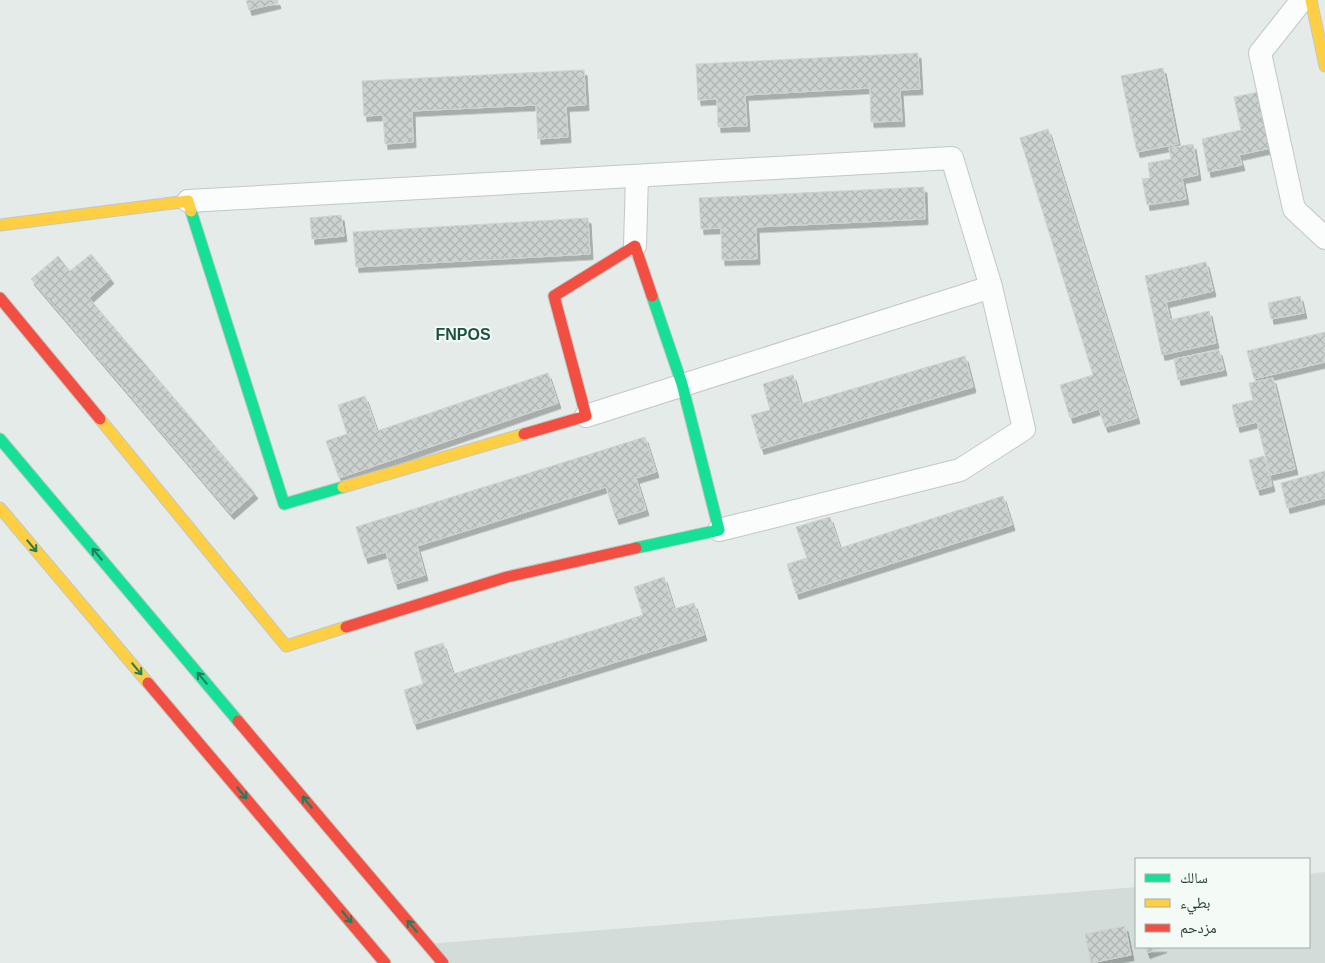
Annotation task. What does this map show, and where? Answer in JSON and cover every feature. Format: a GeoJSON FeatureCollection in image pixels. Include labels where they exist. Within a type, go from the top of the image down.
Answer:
{"type":"FeatureCollection","features":[{"type":"Feature","properties":{"kind":"main road"},"geometry":{"type":"LineString","coordinates":[[1311,0],[1325,66]]}},
{"type":"Feature","properties":{"kind":"main road"},"geometry":{"type":"LineString","coordinates":[[0,226],[188,201],[284,504],[586,416],[554,296],[635,246],[682,384],[719,530],[507,577],[286,646],[0,298]]}},
{"type":"Feature","properties":{"kind":"main road"},"geometry":{"type":"LineString","coordinates":[[0,439],[443,963]]}},
{"type":"Feature","properties":{"kind":"main road"},"geometry":{"type":"LineString","coordinates":[[0,508],[385,963]]}},
{"type":"Feature","properties":{"kind":"street"},"geometry":{"type":"LineString","coordinates":[[1302,0],[1260,53],[1294,209],[1325,238]]}},
{"type":"Feature","properties":{"kind":"street"},"geometry":{"type":"LineString","coordinates":[[188,201],[952,158],[991,287],[1024,429],[960,470],[719,530]]}},
{"type":"Feature","properties":{"kind":"street"},"geometry":{"type":"LineString","coordinates":[[635,246],[637,176]]}},
{"type":"Feature","properties":{"kind":"street"},"geometry":{"type":"LineString","coordinates":[[586,416],[991,287]]}},
{"type":"Feature","properties":{"kind":"shaded area"},"geometry":{"type":"Polygon","coordinates":[[[1325,872],[1325,963],[443,963],[427,944],[1135,887],[1135,948],[1310,948],[1310,874],[1325,872]]]}},
{"type":"Feature","properties":{"kind":"building"},"geometry":{"type":"Polygon","coordinates":[[[246,0],[277,0],[278,3],[249,10],[246,0]]]}},
{"type":"Feature","properties":{"kind":"building"},"geometry":{"type":"Polygon","coordinates":[[[918,53],[920,89],[900,90],[902,121],[871,122],[870,88],[745,95],[747,126],[718,127],[717,99],[698,100],[696,64],[918,53]]]}},
{"type":"Feature","properties":{"kind":"building"},"geometry":{"type":"Polygon","coordinates":[[[1163,68],[1178,144],[1137,152],[1121,76],[1163,68]]]}},
{"type":"Feature","properties":{"kind":"building"},"geometry":{"type":"Polygon","coordinates":[[[584,70],[586,105],[566,106],[568,137],[538,139],[536,105],[412,111],[413,142],[385,144],[383,115],[364,116],[362,81],[584,70]]]}},
{"type":"Feature","properties":{"kind":"building"},"geometry":{"type":"Polygon","coordinates":[[[1264,91],[1275,147],[1239,155],[1242,165],[1208,172],[1202,139],[1241,130],[1234,97],[1264,91]]]}},
{"type":"Feature","properties":{"kind":"building"},"geometry":{"type":"Polygon","coordinates":[[[1048,129],[1137,418],[1105,427],[1099,409],[1070,418],[1060,385],[1093,375],[1020,138],[1048,129]]]}},
{"type":"Feature","properties":{"kind":"building"},"geometry":{"type":"Polygon","coordinates":[[[1193,144],[1198,175],[1182,178],[1186,199],[1147,205],[1142,179],[1150,178],[1148,163],[1171,159],[1169,148],[1193,144]]]}},
{"type":"Feature","properties":{"kind":"building"},"geometry":{"type":"Polygon","coordinates":[[[924,187],[925,219],[756,227],[757,259],[722,260],[721,228],[701,229],[699,198],[924,187]]]}},
{"type":"Feature","properties":{"kind":"building"},"geometry":{"type":"Polygon","coordinates":[[[341,215],[344,236],[312,239],[310,218],[341,215]]]}},
{"type":"Feature","properties":{"kind":"building"},"geometry":{"type":"Polygon","coordinates":[[[588,218],[590,254],[356,267],[353,232],[588,218]]]}},
{"type":"Feature","properties":{"kind":"building"},"geometry":{"type":"Polygon","coordinates":[[[91,254],[111,278],[89,298],[255,493],[231,514],[31,279],[58,256],[70,271],[91,254]]]}},
{"type":"Feature","properties":{"kind":"building"},"geometry":{"type":"Polygon","coordinates":[[[1206,262],[1213,291],[1166,302],[1170,320],[1209,311],[1216,343],[1162,355],[1145,276],[1206,262]]]}},
{"type":"Feature","properties":{"kind":"building"},"geometry":{"type":"Polygon","coordinates":[[[1300,296],[1304,313],[1271,319],[1268,303],[1300,296]]]}},
{"type":"Feature","properties":{"kind":"building"},"geometry":{"type":"Polygon","coordinates":[[[1325,332],[1325,362],[1254,379],[1247,351],[1325,332]]]}},
{"type":"Feature","properties":{"kind":"building"},"geometry":{"type":"Polygon","coordinates":[[[1219,350],[1224,370],[1178,380],[1174,359],[1219,350]]]}},
{"type":"Feature","properties":{"kind":"building"},"geometry":{"type":"Polygon","coordinates":[[[965,356],[973,387],[761,449],[751,415],[770,410],[763,384],[793,375],[801,404],[965,356]]]}},
{"type":"Feature","properties":{"kind":"building"},"geometry":{"type":"Polygon","coordinates":[[[548,373],[558,403],[339,478],[326,441],[347,434],[338,405],[365,396],[377,431],[548,373]]]}},
{"type":"Feature","properties":{"kind":"building"},"geometry":{"type":"Polygon","coordinates":[[[1273,378],[1295,469],[1270,475],[1257,422],[1237,427],[1232,405],[1253,400],[1249,383],[1273,378]]]}},
{"type":"Feature","properties":{"kind":"building"},"geometry":{"type":"Polygon","coordinates":[[[645,437],[656,472],[636,478],[646,510],[616,519],[606,487],[417,546],[425,575],[395,584],[386,552],[365,558],[356,527],[645,437]]]}},
{"type":"Feature","properties":{"kind":"building"},"geometry":{"type":"Polygon","coordinates":[[[1264,456],[1272,486],[1257,490],[1249,460],[1264,456]]]}},
{"type":"Feature","properties":{"kind":"building"},"geometry":{"type":"Polygon","coordinates":[[[1325,471],[1325,498],[1287,508],[1281,483],[1325,471]]]}},
{"type":"Feature","properties":{"kind":"building"},"geometry":{"type":"Polygon","coordinates":[[[1003,496],[1012,525],[796,594],[787,564],[807,558],[796,527],[830,517],[840,548],[1003,496]]]}},
{"type":"Feature","properties":{"kind":"building"},"geometry":{"type":"Polygon","coordinates":[[[664,577],[674,609],[694,603],[704,635],[414,724],[404,690],[423,684],[414,652],[443,643],[453,674],[643,615],[634,587],[664,577]]]}},
{"type":"Feature","properties":{"kind":"building"},"geometry":{"type":"Polygon","coordinates":[[[1125,926],[1131,955],[1091,963],[1085,934],[1125,926]]]}},
{"type":"Feature","properties":{"kind":"building"},"geometry":{"type":"Polygon","coordinates":[[[1145,948],[1161,948],[1147,953],[1145,948]]]}},
{"type":"Feature","properties":{"kind":"traffic: fast"},"geometry":{"type":"LineString","coordinates":[[191,211],[284,504],[343,487]]}},
{"type":"Feature","properties":{"kind":"traffic: fast"},"geometry":{"type":"LineString","coordinates":[[636,548],[719,530],[682,384],[652,296]]}},
{"type":"Feature","properties":{"kind":"traffic: fast"},"geometry":{"type":"LineString","coordinates":[[0,439],[238,721]]}},
{"type":"Feature","properties":{"kind":"traffic: slow"},"geometry":{"type":"LineString","coordinates":[[1311,0],[1325,66]]}},
{"type":"Feature","properties":{"kind":"traffic: slow"},"geometry":{"type":"LineString","coordinates":[[0,225],[188,201],[191,211]]}},
{"type":"Feature","properties":{"kind":"traffic: slow"},"geometry":{"type":"LineString","coordinates":[[100,419],[286,646],[346,627]]}},
{"type":"Feature","properties":{"kind":"traffic: slow"},"geometry":{"type":"LineString","coordinates":[[343,487],[524,434]]}},
{"type":"Feature","properties":{"kind":"traffic: slow"},"geometry":{"type":"LineString","coordinates":[[0,508],[148,683]]}},
{"type":"Feature","properties":{"kind":"traffic: jam"},"geometry":{"type":"LineString","coordinates":[[524,434],[586,416],[554,296],[635,246],[652,296]]}},
{"type":"Feature","properties":{"kind":"traffic: jam"},"geometry":{"type":"LineString","coordinates":[[0,298],[100,419]]}},
{"type":"Feature","properties":{"kind":"traffic: jam"},"geometry":{"type":"LineString","coordinates":[[346,627],[507,577],[636,548]]}},
{"type":"Feature","properties":{"kind":"traffic: jam"},"geometry":{"type":"LineString","coordinates":[[148,683],[385,963]]}},
{"type":"Feature","properties":{"kind":"traffic: jam"},"geometry":{"type":"LineString","coordinates":[[238,721],[443,963]]}},
{"type":"Feature","properties":{"kind":"district","name":"FNPOS"},"geometry":{"type":"Point","coordinates":[463,334]}}]}
